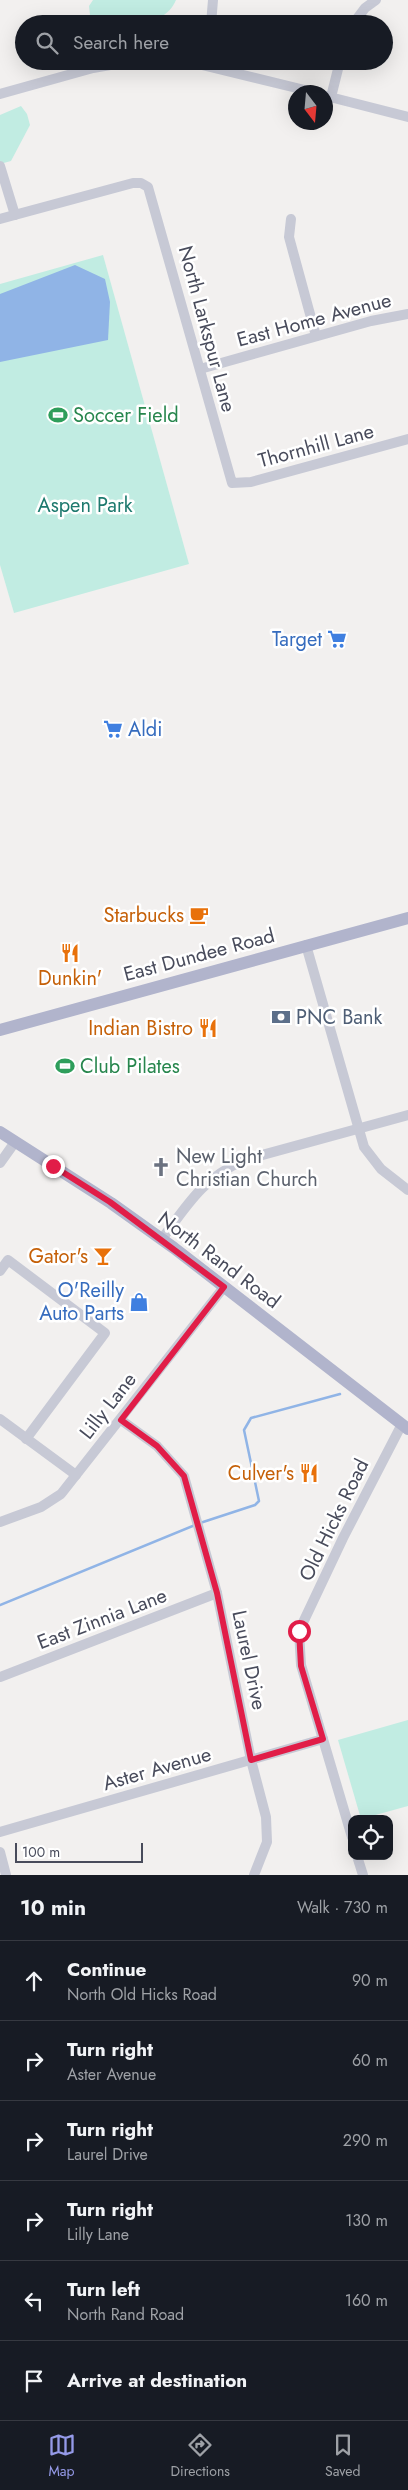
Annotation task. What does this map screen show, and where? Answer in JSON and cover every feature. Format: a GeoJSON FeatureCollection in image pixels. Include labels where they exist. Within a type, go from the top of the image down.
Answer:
{"type":"FeatureCollection","features":[{"type":"Feature","properties":{"kind":"main road","name":"East Dundee Road"},"geometry":{"type":"LineString","coordinates":[[0,1030],[408,918]]}},
{"type":"Feature","properties":{"kind":"main road","name":"North Rand Road"},"geometry":{"type":"LineString","coordinates":[[0,1132],[110,1202],[162,1239],[405,1427]]}},
{"type":"Feature","properties":{"kind":"street"},"geometry":{"type":"LineString","coordinates":[[212,15],[213,0]]}},
{"type":"Feature","properties":{"kind":"street"},"geometry":{"type":"LineString","coordinates":[[360,15],[365,8],[376,0]]}},
{"type":"Feature","properties":{"kind":"street"},"geometry":{"type":"LineString","coordinates":[[0,94],[86,70]]}},
{"type":"Feature","properties":{"kind":"street"},"geometry":{"type":"LineString","coordinates":[[230,70],[288,85]]}},
{"type":"Feature","properties":{"kind":"street"},"geometry":{"type":"LineString","coordinates":[[332,85],[337,70]]}},
{"type":"Feature","properties":{"kind":"street"},"geometry":{"type":"LineString","coordinates":[[333,97],[408,116]]}},
{"type":"Feature","properties":{"kind":"street"},"geometry":{"type":"LineString","coordinates":[[0,166],[15,215],[0,219]]}},
{"type":"Feature","properties":{"kind":"street","name":"North Larkspur Lane"},"geometry":{"type":"LineString","coordinates":[[15,215],[133,182],[145,184],[150,191],[232,483]]}},
{"type":"Feature","properties":{"kind":"street"},"geometry":{"type":"LineString","coordinates":[[291,219],[289,237],[316,336]]}},
{"type":"Feature","properties":{"kind":"street","name":"East Home Avenue"},"geometry":{"type":"LineString","coordinates":[[200,369],[371,321],[408,314]]}},
{"type":"Feature","properties":{"kind":"street","name":"Thornhill Lane"},"geometry":{"type":"LineString","coordinates":[[232,483],[251,482],[408,439]]}},
{"type":"Feature","properties":{"kind":"street"},"geometry":{"type":"LineString","coordinates":[[306,945],[364,1147],[381,1169],[408,1190]]}},
{"type":"Feature","properties":{"kind":"street"},"geometry":{"type":"LineString","coordinates":[[162,1239],[202,1187],[222,1170],[244,1160],[408,1115]]}},
{"type":"Feature","properties":{"kind":"street"},"geometry":{"type":"LineString","coordinates":[[0,1163],[16,1142]]}},
{"type":"Feature","properties":{"kind":"street"},"geometry":{"type":"LineString","coordinates":[[0,1271],[8,1260],[106,1334],[26,1439]]}},
{"type":"Feature","properties":{"kind":"street","name":"Lilly Lane"},"geometry":{"type":"LineString","coordinates":[[0,1522],[41,1506],[61,1494],[224,1287]]}},
{"type":"Feature","properties":{"kind":"street"},"geometry":{"type":"LineString","coordinates":[[0,1419],[76,1475]]}},
{"type":"Feature","properties":{"kind":"street","name":"Laurel Drive"},"geometry":{"type":"LineString","coordinates":[[121,1420],[157,1446],[184,1476],[195,1513],[217,1593],[268,1833],[263,1859],[254,1875]]}},
{"type":"Feature","properties":{"kind":"street","name":"Old Hicks Road"},"geometry":{"type":"LineString","coordinates":[[323,1739],[301,1666],[299,1631],[343,1538],[405,1427]]}},
{"type":"Feature","properties":{"kind":"street","name":"East Zinnia Lane"},"geometry":{"type":"LineString","coordinates":[[0,1677],[217,1593]]}},
{"type":"Feature","properties":{"kind":"street"},"geometry":{"type":"LineString","coordinates":[[323,1739],[348,1823]]}},
{"type":"Feature","properties":{"kind":"street","name":"Aster Avenue"},"geometry":{"type":"LineString","coordinates":[[0,1832],[323,1739]]}},
{"type":"Feature","properties":{"kind":"street"},"geometry":{"type":"LineString","coordinates":[[0,1852],[6,1875]]}},
{"type":"Feature","properties":{"kind":"street"},"geometry":{"type":"LineString","coordinates":[[358,1860],[363,1875]]}},
{"type":"Feature","properties":{"kind":"green space"},"geometry":{"type":"Polygon","coordinates":[[[93,0],[176,0],[170,10],[164,15],[90,15],[89,6],[93,0]]]}},
{"type":"Feature","properties":{"kind":"green space"},"geometry":{"type":"Polygon","coordinates":[[[21,106],[27,114],[30,125],[11,161],[0,164],[0,115],[21,106]]]}},
{"type":"Feature","properties":{"kind":"green space","name":"Aspen Park"},"geometry":{"type":"Polygon","coordinates":[[[103,255],[189,564],[14,613],[0,565],[0,284],[103,255]]]}},
{"type":"Feature","properties":{"kind":"green space"},"geometry":{"type":"Polygon","coordinates":[[[408,1720],[408,1806],[375,1815],[360,1815],[338,1740],[408,1720]]]}},
{"type":"Feature","properties":{"kind":"water"},"geometry":{"type":"Polygon","coordinates":[[[75,265],[105,279],[110,302],[108,340],[0,362],[0,294],[75,265]]]}},
{"type":"Feature","properties":{"kind":"waterway"},"geometry":{"type":"LineString","coordinates":[[200,1523],[255,1505],[259,1501],[244,1430],[251,1418],[340,1394]]}},
{"type":"Feature","properties":{"kind":"waterway"},"geometry":{"type":"LineString","coordinates":[[0,1605],[195,1525]]}},
{"type":"Feature","properties":{"kind":"place","name":"Soccer Field"},"geometry":{"type":"Point","coordinates":[58,415]}},
{"type":"Feature","properties":{"kind":"place","name":"Target"},"geometry":{"type":"Point","coordinates":[337,639]}},
{"type":"Feature","properties":{"kind":"place","name":"Aldi"},"geometry":{"type":"Point","coordinates":[113,729]}},
{"type":"Feature","properties":{"kind":"place","name":"Starbucks"},"geometry":{"type":"Point","coordinates":[199,915]}},
{"type":"Feature","properties":{"kind":"place","name":"Dunkin'"},"geometry":{"type":"Point","coordinates":[70,953]}},
{"type":"Feature","properties":{"kind":"place","name":"PNC Bank"},"geometry":{"type":"Point","coordinates":[281,1017]}},
{"type":"Feature","properties":{"kind":"place","name":"Indian Bistro"},"geometry":{"type":"Point","coordinates":[208,1028]}},
{"type":"Feature","properties":{"kind":"place","name":"Club Pilates"},"geometry":{"type":"Point","coordinates":[65,1066]}},
{"type":"Feature","properties":{"kind":"place","name":"New Light Christian Church"},"geometry":{"type":"Point","coordinates":[161,1167]}},
{"type":"Feature","properties":{"kind":"place","name":"Gator's"},"geometry":{"type":"Point","coordinates":[103,1256]}},
{"type":"Feature","properties":{"kind":"place","name":"O'Reilly Auto Parts"},"geometry":{"type":"Point","coordinates":[139,1302]}},
{"type":"Feature","properties":{"kind":"place","name":"Culver's"},"geometry":{"type":"Point","coordinates":[309,1473]}},
{"type":"Feature","properties":{"kind":"route"},"geometry":{"type":"LineString","coordinates":[[53,1166],[110,1202],[224,1287],[121,1420],[157,1446],[184,1476],[217,1593],[251,1760],[323,1739],[301,1666],[299,1631]]}}]}
